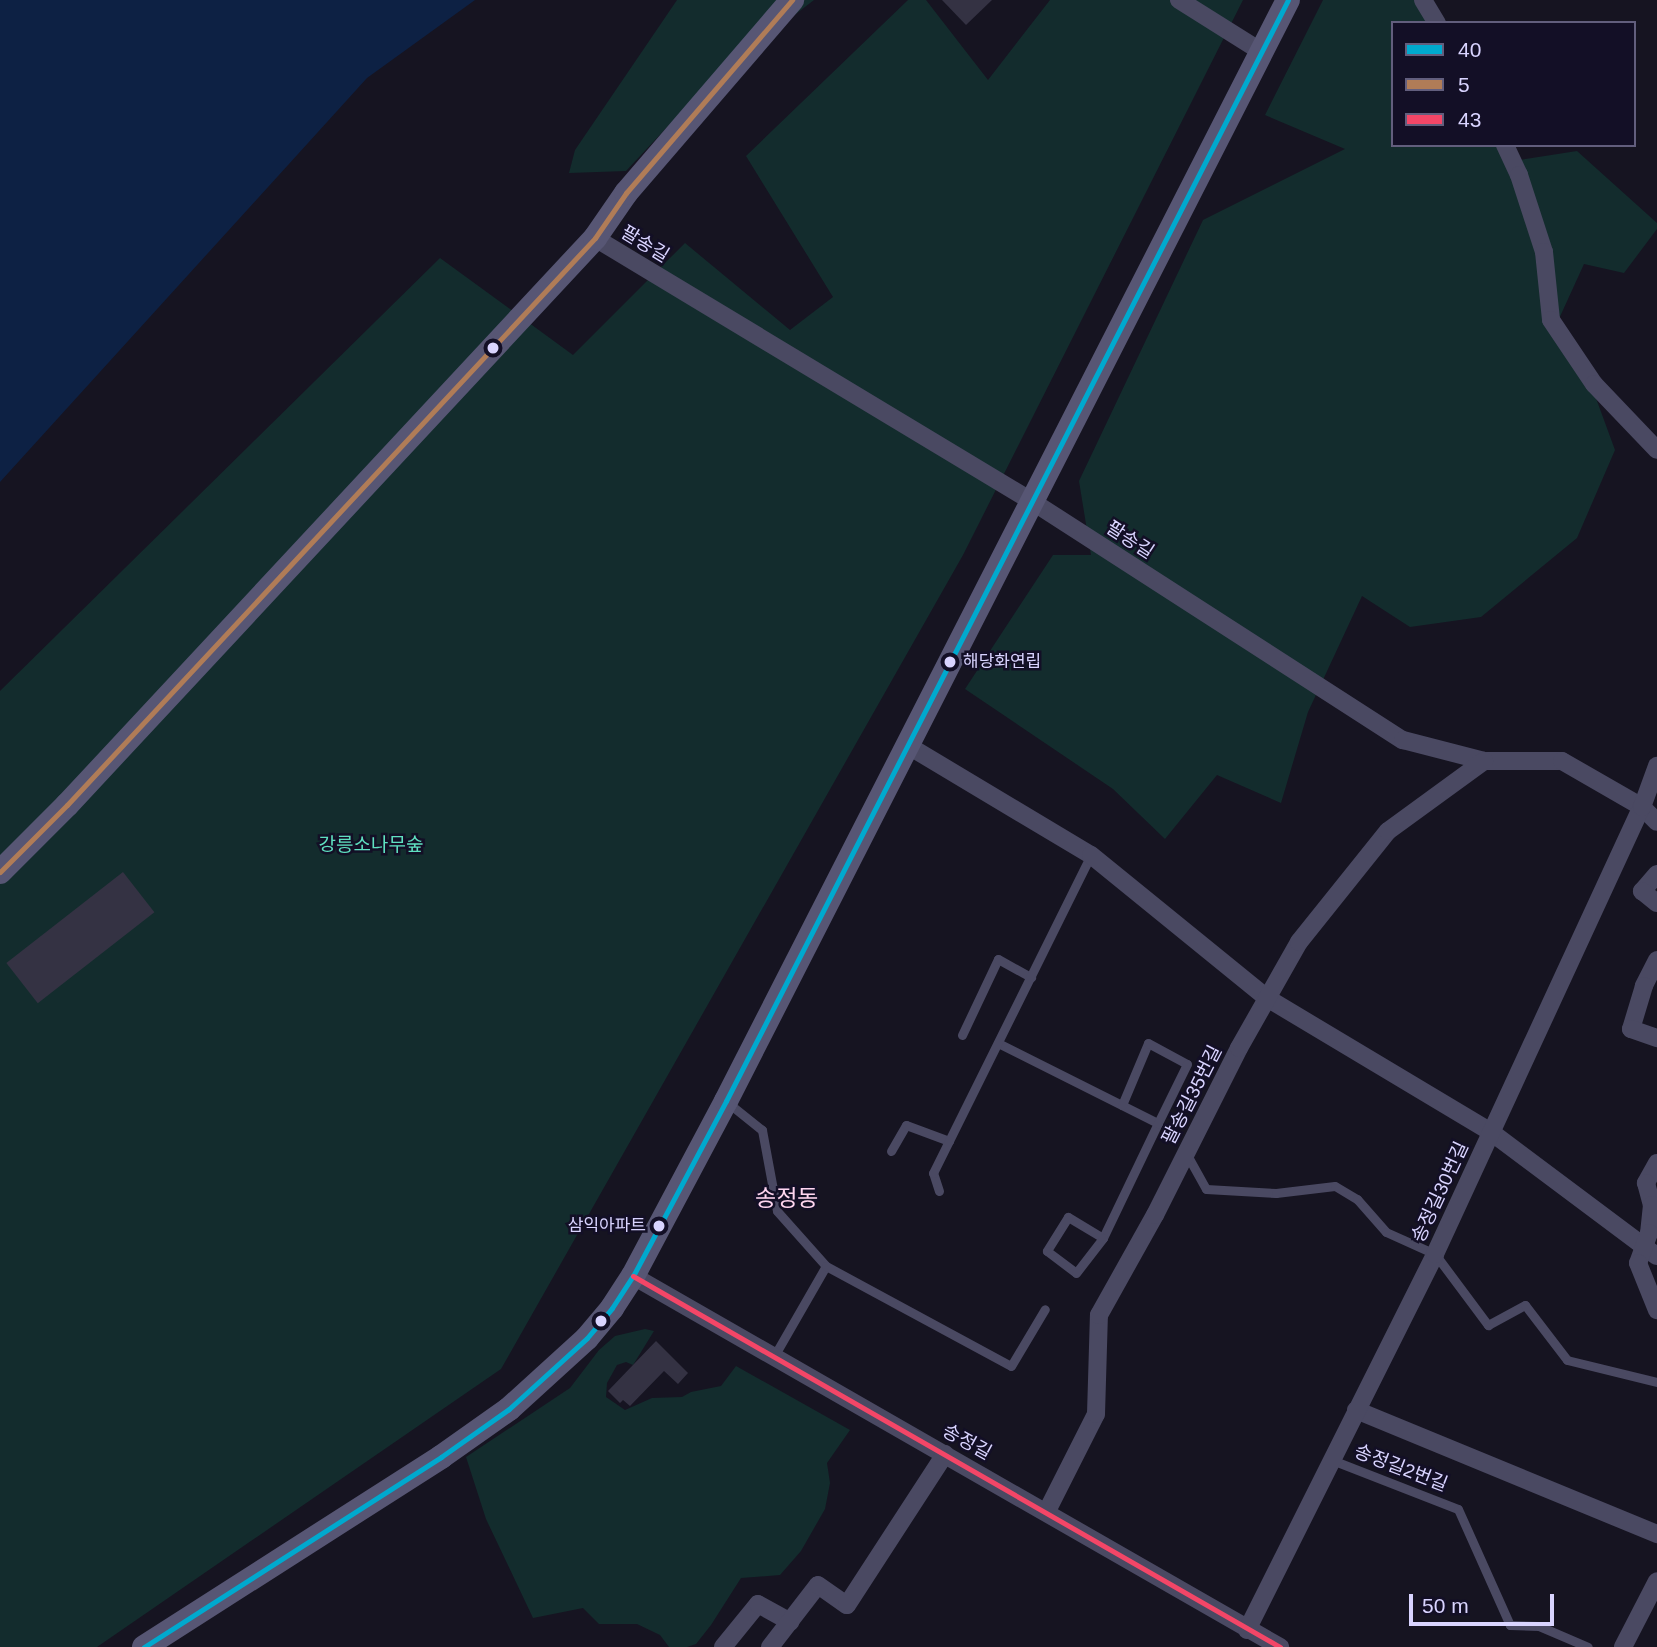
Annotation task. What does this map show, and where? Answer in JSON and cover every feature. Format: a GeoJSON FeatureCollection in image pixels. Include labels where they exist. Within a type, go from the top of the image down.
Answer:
{"type":"FeatureCollection","features":[{"type":"Feature","properties":{"kind":"street"},"geometry":{"type":"LineString","coordinates":[[0,872],[67,805],[595,239],[626,193],[792,0]]}},
{"type":"Feature","properties":{"kind":"street"},"geometry":{"type":"LineString","coordinates":[[1179,0],[1262,52]]}},
{"type":"Feature","properties":{"kind":"street"},"geometry":{"type":"LineString","coordinates":[[144,1647],[430,1464],[509,1409],[587,1338],[633,1276],[726,1101],[1288,0]]}},
{"type":"Feature","properties":{"kind":"street"},"geometry":{"type":"LineString","coordinates":[[1423,0],[1436,21]]}},
{"type":"Feature","properties":{"kind":"street"},"geometry":{"type":"LineString","coordinates":[[1506,147],[1519,174],[1544,252],[1550,320],[1594,384],[1657,450]]}},
{"type":"Feature","properties":{"kind":"street","name":"팔송길"},"geometry":{"type":"LineString","coordinates":[[595,239],[1033,502],[1403,740],[1483,761],[1562,761],[1642,807],[1657,822]]}},
{"type":"Feature","properties":{"kind":"street"},"geometry":{"type":"LineString","coordinates":[[907,745],[1091,855],[1267,998],[1491,1132],[1651,1250]]}},
{"type":"Feature","properties":{"kind":"street","name":"팔송길35번길"},"geometry":{"type":"LineString","coordinates":[[1047,1511],[1096,1414],[1099,1315],[1156,1215],[1267,998],[1299,942],[1388,831],[1483,761]]}},
{"type":"Feature","properties":{"kind":"street","name":"송정길30번길"},"geometry":{"type":"LineString","coordinates":[[1247,1630],[1434,1254],[1642,807],[1657,765]]}},
{"type":"Feature","properties":{"kind":"street"},"geometry":{"type":"LineString","coordinates":[[1657,874],[1642,891],[1657,903]]}},
{"type":"Feature","properties":{"kind":"street"},"geometry":{"type":"LineString","coordinates":[[1657,960],[1644,986],[1631,1029],[1657,1038]]}},
{"type":"Feature","properties":{"kind":"street"},"geometry":{"type":"LineString","coordinates":[[1657,1163],[1646,1183],[1652,1205],[1651,1250],[1638,1263],[1657,1310]]}},
{"type":"Feature","properties":{"kind":"street","name":"송정길"},"geometry":{"type":"LineString","coordinates":[[633,1276],[1280,1647]]}},
{"type":"Feature","properties":{"kind":"street"},"geometry":{"type":"LineString","coordinates":[[1356,1410],[1657,1534]]}},
{"type":"Feature","properties":{"kind":"street"},"geometry":{"type":"LineString","coordinates":[[770,1647],[818,1584],[847,1605],[945,1454]]}},
{"type":"Feature","properties":{"kind":"street"},"geometry":{"type":"LineString","coordinates":[[1623,1647],[1657,1581]]}},
{"type":"Feature","properties":{"kind":"street"},"geometry":{"type":"LineString","coordinates":[[723,1647],[758,1604],[790,1622]]}},
{"type":"Feature","properties":{"kind":"lane"},"geometry":{"type":"LineString","coordinates":[[939,1191],[933,1173],[1091,855]]}},
{"type":"Feature","properties":{"kind":"lane"},"geometry":{"type":"LineString","coordinates":[[962,1035],[998,959],[1031,977]]}},
{"type":"Feature","properties":{"kind":"lane"},"geometry":{"type":"LineString","coordinates":[[998,1043],[1158,1123]]}},
{"type":"Feature","properties":{"kind":"lane"},"geometry":{"type":"LineString","coordinates":[[1103,1238],[1068,1217],[1047,1251],[1076,1273],[1103,1238],[1187,1064],[1148,1043],[1122,1105]]}},
{"type":"Feature","properties":{"kind":"lane"},"geometry":{"type":"LineString","coordinates":[[726,1101],[762,1130],[777,1211],[826,1266],[1011,1366],[1045,1308]]}},
{"type":"Feature","properties":{"kind":"lane"},"geometry":{"type":"LineString","coordinates":[[891,1151],[906,1125],[949,1141]]}},
{"type":"Feature","properties":{"kind":"lane"},"geometry":{"type":"LineString","coordinates":[[1186,1153],[1206,1189],[1276,1193],[1335,1186],[1357,1199],[1386,1232],[1434,1254],[1488,1325],[1525,1305],[1567,1360],[1657,1382]]}},
{"type":"Feature","properties":{"kind":"lane"},"geometry":{"type":"LineString","coordinates":[[773,1358],[826,1266]]}},
{"type":"Feature","properties":{"kind":"lane","name":"송정길2번길"},"geometry":{"type":"LineString","coordinates":[[1331,1460],[1458,1508],[1510,1625],[1539,1626],[1588,1647]]}},
{"type":"Feature","properties":{"kind":"green space"},"geometry":{"type":"Polygon","coordinates":[[[677,0],[814,0],[713,78],[626,171],[569,173],[575,150],[677,0]]]}},
{"type":"Feature","properties":{"kind":"green space","name":"강릉소나무숲"},"geometry":{"type":"Polygon","coordinates":[[[908,0],[926,0],[988,80],[1050,0],[1243,0],[963,555],[501,1369],[97,1647],[0,1647],[0,691],[440,258],[573,355],[685,243],[790,330],[833,297],[746,156],[908,0]]]}},
{"type":"Feature","properties":{"kind":"green space"},"geometry":{"type":"Polygon","coordinates":[[[1323,0],[1429,0],[1441,21],[1391,21],[1391,147],[1506,147],[1513,161],[1577,151],[1657,223],[1657,229],[1624,273],[1584,264],[1558,321],[1586,371],[1615,450],[1577,538],[1481,617],[1410,627],[1362,596],[1308,712],[1281,803],[1217,775],[1165,839],[1113,789],[965,689],[1053,555],[1091,555],[1079,481],[1203,220],[1345,149],[1265,115],[1323,0]]]}},
{"type":"Feature","properties":{"kind":"green space"},"geometry":{"type":"Polygon","coordinates":[[[645,1329],[654,1331],[633,1365],[626,1362],[617,1365],[607,1383],[606,1397],[625,1410],[652,1398],[682,1397],[691,1392],[721,1386],[736,1366],[850,1430],[827,1463],[830,1483],[825,1509],[801,1551],[780,1575],[741,1578],[711,1625],[696,1644],[687,1647],[669,1647],[660,1635],[637,1624],[599,1624],[583,1608],[533,1618],[486,1519],[466,1457],[570,1388],[599,1350],[615,1336],[645,1329]]]}},
{"type":"Feature","properties":{"kind":"water"},"geometry":{"type":"Polygon","coordinates":[[[0,0],[475,0],[367,78],[0,482],[0,0]]]}},
{"type":"Feature","properties":{"kind":"building"},"geometry":{"type":"Polygon","coordinates":[[[942,0],[992,0],[966,25],[942,0]]]}},
{"type":"Feature","properties":{"kind":"building"},"geometry":{"type":"Polygon","coordinates":[[[123,872],[154,912],[38,1003],[6,963],[123,872]]]}},
{"type":"Feature","properties":{"kind":"building"},"geometry":{"type":"Polygon","coordinates":[[[656,1341],[688,1373],[678,1384],[664,1371],[630,1406],[623,1400],[620,1403],[608,1391],[656,1341]]]}},
{"type":"Feature","properties":{"kind":"transit line","name":"5"},"geometry":{"type":"LineString","coordinates":[[0,872],[67,805],[595,238],[626,193],[792,0]]}},
{"type":"Feature","properties":{"kind":"transit line","name":"40"},"geometry":{"type":"LineString","coordinates":[[144,1647],[441,1457],[509,1409],[587,1338],[612,1308],[633,1276],[726,1101],[1288,0]]}},
{"type":"Feature","properties":{"kind":"transit line","name":"43"},"geometry":{"type":"LineString","coordinates":[[633,1276],[1280,1647]]}},
{"type":"Feature","properties":{"kind":"place","name":"해당화연립"},"geometry":{"type":"Point","coordinates":[950,662]}},
{"type":"Feature","properties":{"kind":"place","name":"삼익아파트"},"geometry":{"type":"Point","coordinates":[659,1226]}},
{"type":"Feature","properties":{"kind":"district","name":"송정동"},"geometry":{"type":"Point","coordinates":[787,1198]}}]}
